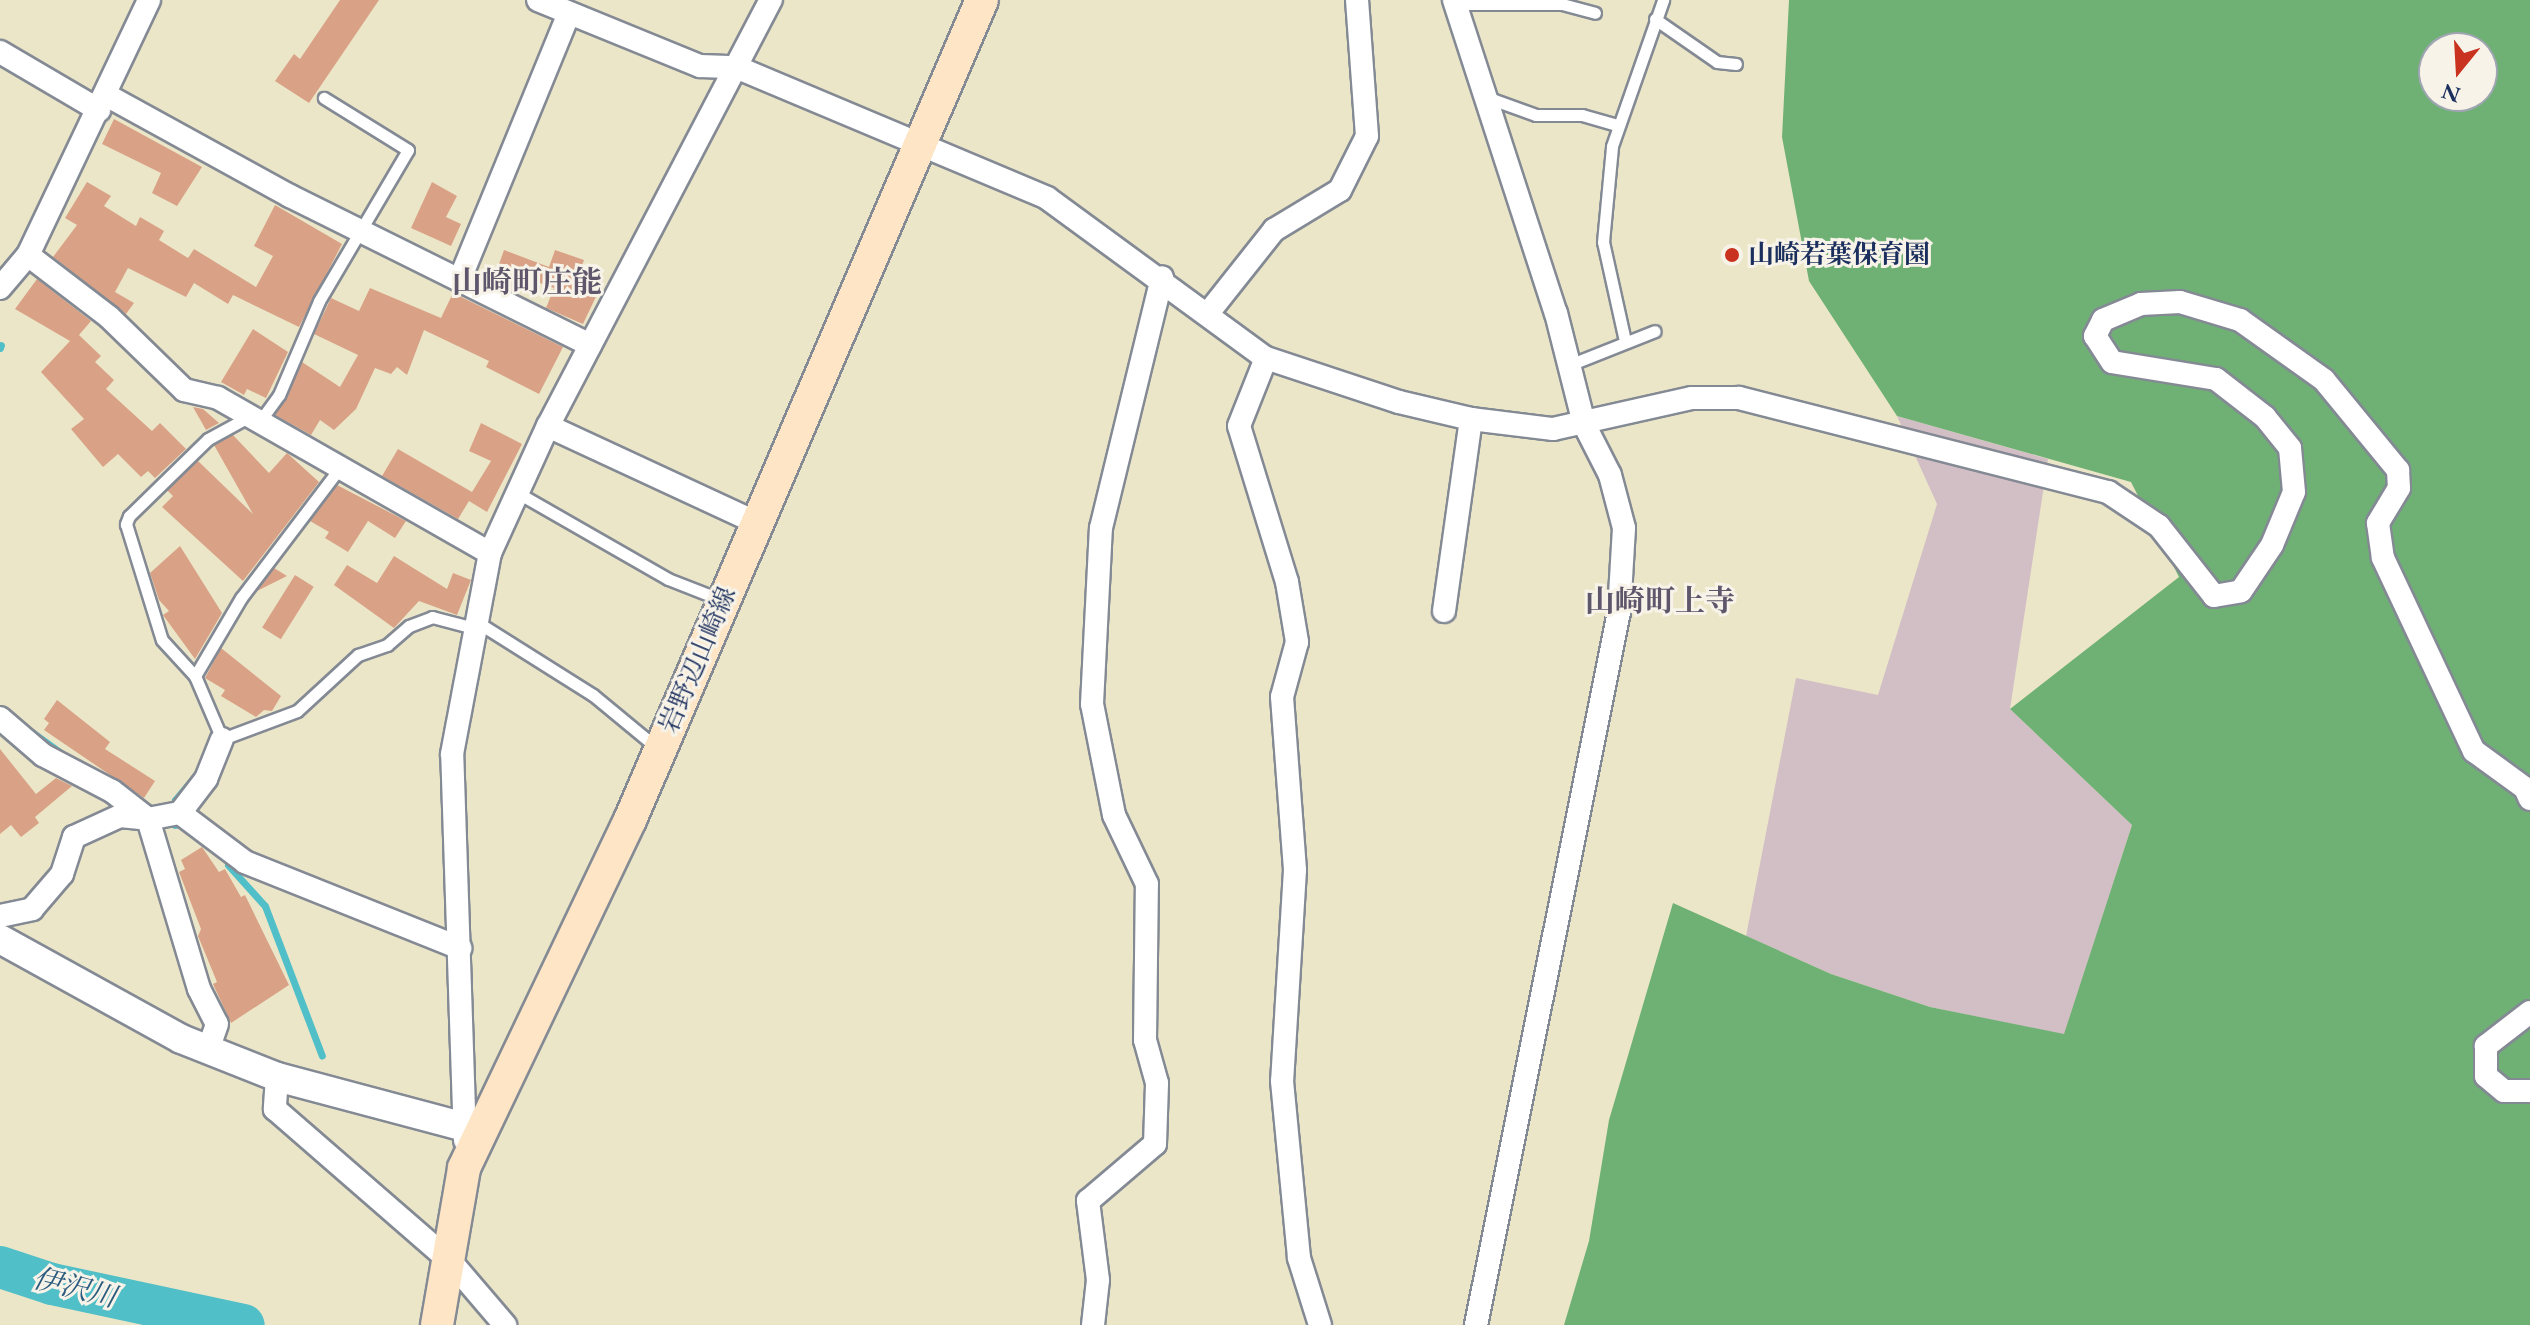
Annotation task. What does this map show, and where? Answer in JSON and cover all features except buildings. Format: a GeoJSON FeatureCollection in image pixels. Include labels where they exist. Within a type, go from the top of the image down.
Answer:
{"type":"FeatureCollection","features":[{"type":"Feature","properties":{"kind":"main road","name":"岩野辺山崎線"},"geometry":{"type":"LineString","coordinates":[[438,1323],[452,1263],[464,1168],[660,750],[982,0]]}},
{"type":"Feature","properties":{"kind":"street"},"geometry":{"type":"LineString","coordinates":[[0,288],[28,255],[149,0]]}},
{"type":"Feature","properties":{"kind":"street"},"geometry":{"type":"LineString","coordinates":[[538,0],[565,7],[700,66],[736,67],[1047,198],[1162,277],[1266,358],[1399,402],[1471,419],[1553,429],[1692,398],[1739,398],[2108,492],[2159,526],[2214,596],[2241,591],[2272,545],[2294,492],[2290,448],[2265,417],[2216,379],[2112,362],[2095,336],[2103,320],[2141,304],[2180,302],[2240,320],[2324,380],[2398,470],[2399,488],[2378,523],[2383,558],[2474,751],[2525,788],[2530,799]]}},
{"type":"Feature","properties":{"kind":"street"},"geometry":{"type":"LineString","coordinates":[[464,1168],[452,754],[490,553],[548,426],[771,0]]}},
{"type":"Feature","properties":{"kind":"street"},"geometry":{"type":"LineString","coordinates":[[1209,312],[1274,230],[1340,190],[1367,136],[1357,0]]}},
{"type":"Feature","properties":{"kind":"street"},"geometry":{"type":"LineString","coordinates":[[1454,2],[1569,365],[1584,424],[1610,475],[1624,528],[1619,612],[1476,1325]]}},
{"type":"Feature","properties":{"kind":"street"},"geometry":{"type":"LineString","coordinates":[[460,279],[565,7]]}},
{"type":"Feature","properties":{"kind":"street"},"geometry":{"type":"LineString","coordinates":[[0,52],[590,345]]}},
{"type":"Feature","properties":{"kind":"street"},"geometry":{"type":"LineString","coordinates":[[28,255],[109,317],[184,390],[218,398],[338,470],[490,553]]}},
{"type":"Feature","properties":{"kind":"street"},"geometry":{"type":"LineString","coordinates":[[1093,1325],[1098,1280],[1088,1201],[1155,1144],[1157,1083],[1145,1040],[1147,884],[1114,815],[1092,704],[1101,528],[1162,277]]}},
{"type":"Feature","properties":{"kind":"street"},"geometry":{"type":"LineString","coordinates":[[1266,358],[1239,426],[1287,582],[1297,642],[1282,697],[1295,870],[1282,1081],[1299,1258],[1320,1325]]}},
{"type":"Feature","properties":{"kind":"street"},"geometry":{"type":"LineString","coordinates":[[1444,611],[1471,419]]}},
{"type":"Feature","properties":{"kind":"street"},"geometry":{"type":"LineString","coordinates":[[548,426],[757,523]]}},
{"type":"Feature","properties":{"kind":"street"},"geometry":{"type":"LineString","coordinates":[[0,718],[43,755],[112,791],[148,819],[199,989],[217,1024],[208,1050]]}},
{"type":"Feature","properties":{"kind":"street"},"geometry":{"type":"LineString","coordinates":[[0,916],[32,909],[62,874],[74,837],[120,816],[148,819],[180,813],[206,779],[222,739]]}},
{"type":"Feature","properties":{"kind":"street"},"geometry":{"type":"LineString","coordinates":[[180,813],[245,862],[460,948]]}},
{"type":"Feature","properties":{"kind":"street"},"geometry":{"type":"LineString","coordinates":[[0,939],[115,1007],[208,1050],[277,1077],[465,1127]]}},
{"type":"Feature","properties":{"kind":"street"},"geometry":{"type":"LineString","coordinates":[[2530,1012],[2486,1046],[2486,1076],[2504,1091],[2530,1091]]}},
{"type":"Feature","properties":{"kind":"street"},"geometry":{"type":"LineString","coordinates":[[277,1077],[275,1109],[452,1263],[505,1325]]}},
{"type":"Feature","properties":{"kind":"lane"},"geometry":{"type":"LineString","coordinates":[[1625,341],[1603,242],[1616,125],[1663,0]]}},
{"type":"Feature","properties":{"kind":"lane"},"geometry":{"type":"LineString","coordinates":[[1454,2],[1562,4],[1595,13]]}},
{"type":"Feature","properties":{"kind":"lane"},"geometry":{"type":"LineString","coordinates":[[1655,19],[1717,62],[1736,64]]}},
{"type":"Feature","properties":{"kind":"lane"},"geometry":{"type":"LineString","coordinates":[[1483,96],[1536,115],[1582,115],[1616,125]]}},
{"type":"Feature","properties":{"kind":"lane"},"geometry":{"type":"LineString","coordinates":[[324,98],[408,150],[300,338],[279,395],[255,418],[208,439],[129,516],[126,524],[162,640],[195,676],[222,739],[297,711],[358,655],[387,645],[409,626],[432,617],[475,625],[593,695],[660,750]]}},
{"type":"Feature","properties":{"kind":"lane"},"geometry":{"type":"LineString","coordinates":[[1569,365],[1655,331]]}},
{"type":"Feature","properties":{"kind":"lane"},"geometry":{"type":"LineString","coordinates":[[195,676],[241,598],[338,470]]}},
{"type":"Feature","properties":{"kind":"lane"},"geometry":{"type":"LineString","coordinates":[[518,493],[668,579],[724,601]]}},
{"type":"Feature","properties":{"kind":"shaded area"},"geometry":{"type":"Polygon","coordinates":[[[1897,416],[2048,459],[2010,709],[2132,825],[2064,1035],[1930,1007],[1831,974],[1746,936],[1796,678],[1878,695],[1937,504],[1897,416]]]}},
{"type":"Feature","properties":{"kind":"green space"},"geometry":{"type":"Polygon","coordinates":[[[1789,0],[2530,0],[2530,1325],[1564,1325],[1589,1241],[1609,1120],[1673,903],[1831,974],[1930,1007],[2064,1034],[2132,825],[2010,709],[2179,577],[2131,482],[1897,416],[1809,281],[1782,137],[1789,0]]]}},
{"type":"Feature","properties":{"kind":"waterway"},"geometry":{"type":"LineString","coordinates":[[32,732],[61,753]]}},
{"type":"Feature","properties":{"kind":"waterway"},"geometry":{"type":"LineString","coordinates":[[175,825],[175,800],[194,777]]}},
{"type":"Feature","properties":{"kind":"waterway"},"geometry":{"type":"LineString","coordinates":[[228,865],[265,906],[322,1056]]}},
{"type":"Feature","properties":{"kind":"waterway","name":"伊沢川"},"geometry":{"type":"LineString","coordinates":[[0,1267],[52,1284],[244,1325]]}},
{"type":"Feature","properties":{"kind":"place","name":"山崎若葉保育園"},"geometry":{"type":"Point","coordinates":[1732,255]}},
{"type":"Feature","properties":{"kind":"district","name":"山崎町庄能"},"geometry":{"type":"Point","coordinates":[527,282]}},
{"type":"Feature","properties":{"kind":"district","name":"山崎町上寺"},"geometry":{"type":"Point","coordinates":[1660,601]}}]}
